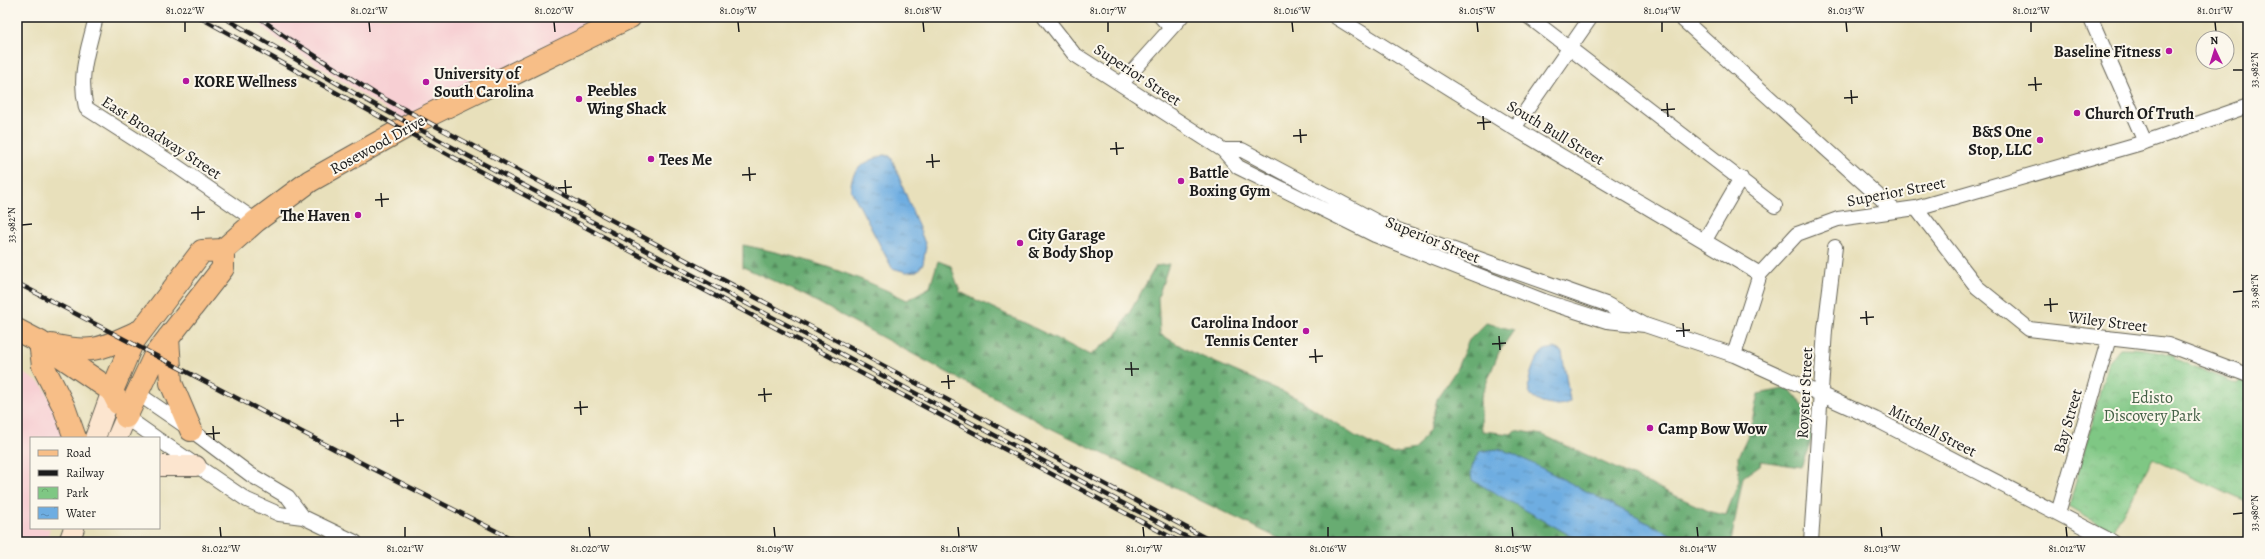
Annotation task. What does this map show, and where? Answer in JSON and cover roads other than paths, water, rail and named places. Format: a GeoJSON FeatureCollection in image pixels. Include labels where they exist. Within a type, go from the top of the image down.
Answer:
{"type":"FeatureCollection","features":[{"type":"Feature","properties":{"kind":"main road","name":"Rosewood Drive"},"geometry":{"type":"LineString","coordinates":[[223,250],[256,221],[310,181],[415,122],[630,17]]}},
{"type":"Feature","properties":{"kind":"main road"},"geometry":{"type":"LineString","coordinates":[[95,437],[112,391],[132,343],[202,251],[223,250],[223,268],[155,355],[117,437]]}},
{"type":"Feature","properties":{"kind":"main road"},"geometry":{"type":"LineString","coordinates":[[17,330],[40,342],[112,391],[126,417]]}},
{"type":"Feature","properties":{"kind":"main road"},"geometry":{"type":"LineString","coordinates":[[40,342],[76,351],[96,350],[142,330]]}},
{"type":"Feature","properties":{"kind":"main road"},"geometry":{"type":"LineString","coordinates":[[168,338],[171,383],[191,430]]}},
{"type":"Feature","properties":{"kind":"main road"},"geometry":{"type":"LineString","coordinates":[[40,342],[43,366],[64,407],[75,437]]}},
{"type":"Feature","properties":{"kind":"main road"},"geometry":{"type":"LineString","coordinates":[[112,391],[137,393]]}},
{"type":"Feature","properties":{"kind":"main road"},"geometry":{"type":"LineString","coordinates":[[160,466],[196,466]]}},
{"type":"Feature","properties":{"kind":"main road"},"geometry":{"type":"LineString","coordinates":[[69,542],[74,529]]}},
{"type":"Feature","properties":{"kind":"street","name":"East Broadway Street"},"geometry":{"type":"LineString","coordinates":[[96,17],[82,72],[82,90],[86,108],[175,165],[256,221]]}},
{"type":"Feature","properties":{"kind":"street","name":"Superior Street"},"geometry":{"type":"LineString","coordinates":[[1045,17],[1074,54],[1122,83],[1223,150],[1238,167],[1375,234],[1551,303],[1607,321],[1645,325],[1734,356],[1760,274],[1797,234],[1838,219],[1916,208],[2144,142],[2248,106]]}},
{"type":"Feature","properties":{"kind":"street"},"geometry":{"type":"LineString","coordinates":[[1161,17],[1171,28]]}},
{"type":"Feature","properties":{"kind":"street"},"geometry":{"type":"LineString","coordinates":[[1122,83],[1181,17]]}},
{"type":"Feature","properties":{"kind":"street","name":"South Bull Street"},"geometry":{"type":"LineString","coordinates":[[1336,17],[1514,128],[1760,274]]}},
{"type":"Feature","properties":{"kind":"street"},"geometry":{"type":"LineString","coordinates":[[1529,17],[1570,47],[1648,109],[1741,178],[1775,206]]}},
{"type":"Feature","properties":{"kind":"street"},"geometry":{"type":"LineString","coordinates":[[1514,128],[1591,17]]}},
{"type":"Feature","properties":{"kind":"street"},"geometry":{"type":"LineString","coordinates":[[1680,17],[1895,211]]}},
{"type":"Feature","properties":{"kind":"street"},"geometry":{"type":"LineString","coordinates":[[2091,18],[2144,142]]}},
{"type":"Feature","properties":{"kind":"street"},"geometry":{"type":"LineString","coordinates":[[1705,240],[1741,178]]}},
{"type":"Feature","properties":{"kind":"street","name":"Wiley Street"},"geometry":{"type":"LineString","coordinates":[[1916,208],[1977,287],[2029,329],[2168,345],[2248,376]]}},
{"type":"Feature","properties":{"kind":"street","name":"Royster Street"},"geometry":{"type":"LineString","coordinates":[[1811,542],[1822,394],[1825,330],[1835,247]]}},
{"type":"Feature","properties":{"kind":"street","name":"Bay Street"},"geometry":{"type":"LineString","coordinates":[[2058,513],[2109,338]]}},
{"type":"Feature","properties":{"kind":"street","name":"Mitchell Street"},"geometry":{"type":"LineString","coordinates":[[1734,356],[1822,394],[2113,542]]}},
{"type":"Feature","properties":{"kind":"street"},"geometry":{"type":"LineString","coordinates":[[137,393],[251,474],[288,497],[302,517]]}},
{"type":"Feature","properties":{"kind":"street"},"geometry":{"type":"LineString","coordinates":[[126,417],[155,437]]}},
{"type":"Feature","properties":{"kind":"street"},"geometry":{"type":"LineString","coordinates":[[160,441],[247,500],[279,514],[302,517],[355,542]]}},
{"type":"Feature","properties":{"kind":"water"},"geometry":{"type":"Polygon","coordinates":[[[884,155],[890,156],[892,159],[926,246],[923,264],[917,271],[906,272],[892,268],[851,190],[851,182],[856,171],[865,163],[884,155]]]}},
{"type":"Feature","properties":{"kind":"water"},"geometry":{"type":"Polygon","coordinates":[[[1554,348],[1562,352],[1570,401],[1560,405],[1542,403],[1536,400],[1529,392],[1528,388],[1532,370],[1541,353],[1545,350],[1554,348]]]}},
{"type":"Feature","properties":{"kind":"water"},"geometry":{"type":"Polygon","coordinates":[[[1499,449],[1514,454],[1685,542],[1582,542],[1472,480],[1472,468],[1480,451],[1499,449]]]}},
{"type":"Feature","properties":{"kind":"railway"},"geometry":{"type":"LineString","coordinates":[[199,17],[453,157],[1180,542]]}},
{"type":"Feature","properties":{"kind":"railway"},"geometry":{"type":"LineString","coordinates":[[223,17],[359,96],[461,152],[1196,542]]}},
{"type":"Feature","properties":{"kind":"railway"},"geometry":{"type":"LineString","coordinates":[[259,17],[284,36],[374,93],[1213,542]]}},
{"type":"Feature","properties":{"kind":"railway"},"geometry":{"type":"LineString","coordinates":[[17,283],[340,452],[518,542]]}},
{"type":"Feature","properties":{"kind":"place","name":"Baseline Fitness"},"geometry":{"type":"Point","coordinates":[2169,51]}},
{"type":"Feature","properties":{"kind":"place","name":"KORE Wellness"},"geometry":{"type":"Point","coordinates":[186,81]}},
{"type":"Feature","properties":{"kind":"place","name":"University of South Carolina"},"geometry":{"type":"Point","coordinates":[426,82]}},
{"type":"Feature","properties":{"kind":"place","name":"Peebles Wing Shack"},"geometry":{"type":"Point","coordinates":[579,99]}},
{"type":"Feature","properties":{"kind":"place","name":"Church Of Truth"},"geometry":{"type":"Point","coordinates":[2077,113]}},
{"type":"Feature","properties":{"kind":"place","name":"B&S One Stop, LLC"},"geometry":{"type":"Point","coordinates":[2040,140]}},
{"type":"Feature","properties":{"kind":"place","name":"Tees Me"},"geometry":{"type":"Point","coordinates":[651,159]}},
{"type":"Feature","properties":{"kind":"place","name":"Battle Boxing Gym"},"geometry":{"type":"Point","coordinates":[1181,181]}},
{"type":"Feature","properties":{"kind":"place","name":"The Haven"},"geometry":{"type":"Point","coordinates":[358,215]}},
{"type":"Feature","properties":{"kind":"place","name":"City Garage & Body Shop"},"geometry":{"type":"Point","coordinates":[1020,243]}},
{"type":"Feature","properties":{"kind":"place","name":"Carolina Indoor Tennis Center"},"geometry":{"type":"Point","coordinates":[1306,331]}},
{"type":"Feature","properties":{"kind":"place","name":"Camp Bow Wow"},"geometry":{"type":"Point","coordinates":[1650,428]}},
{"type":"Feature","properties":{"kind":"park label","name":"Edisto Discovery Park"},"geometry":{"type":"Point","coordinates":[2152,406]}}]}
